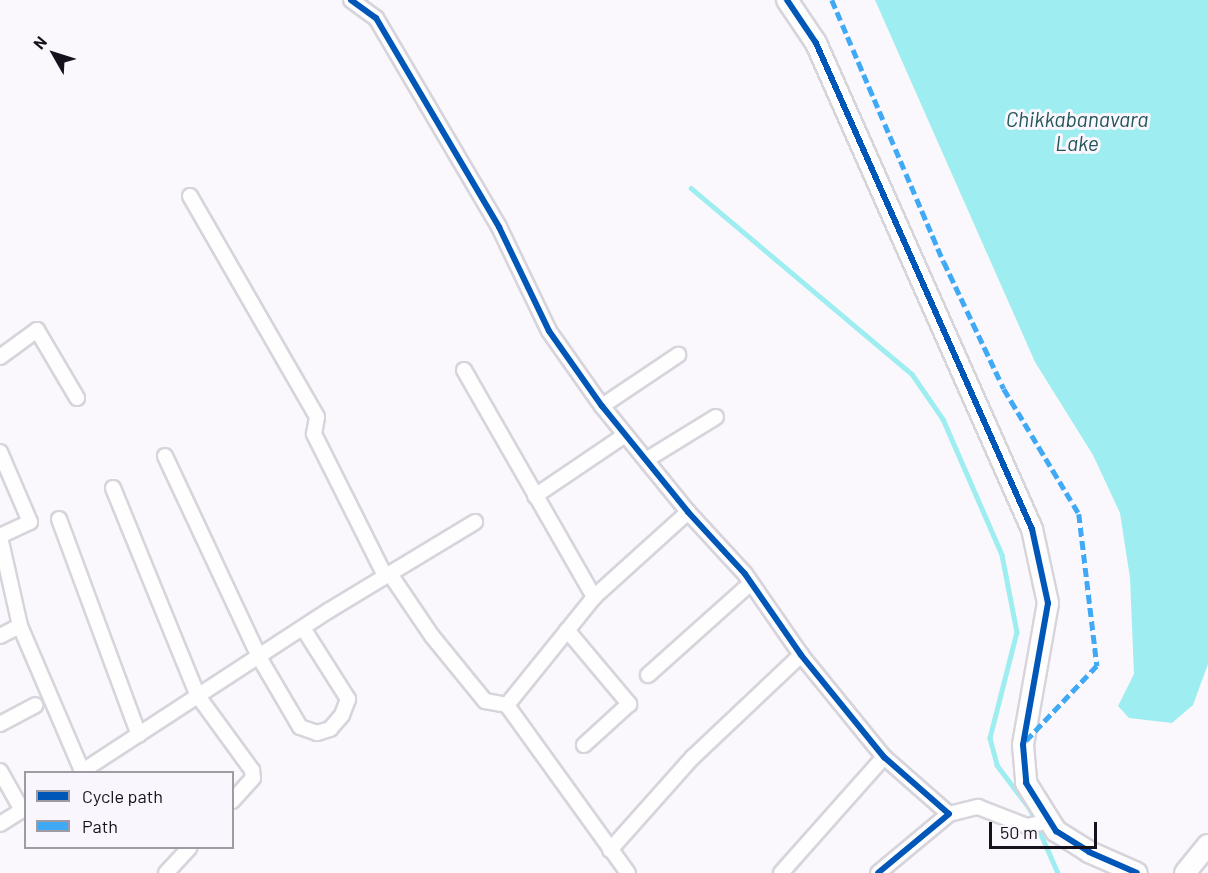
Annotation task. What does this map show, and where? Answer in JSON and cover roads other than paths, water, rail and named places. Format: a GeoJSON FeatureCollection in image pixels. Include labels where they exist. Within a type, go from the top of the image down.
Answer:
{"type":"FeatureCollection","features":[{"type":"Feature","properties":{"kind":"street"},"geometry":{"type":"LineString","coordinates":[[351,0],[376,18],[499,227],[549,331],[602,406],[688,512],[751,583],[801,655],[884,757],[949,814]]}},
{"type":"Feature","properties":{"kind":"street"},"geometry":{"type":"LineString","coordinates":[[787,0],[816,44],[1032,530],[1048,603],[1023,744],[1026,783],[1041,823]]}},
{"type":"Feature","properties":{"kind":"street"},"geometry":{"type":"LineString","coordinates":[[190,196],[317,417],[314,434],[388,575],[432,636],[485,701],[507,705],[628,873]]}},
{"type":"Feature","properties":{"kind":"street"},"geometry":{"type":"LineString","coordinates":[[0,357],[37,330],[77,398]]}},
{"type":"Feature","properties":{"kind":"street"},"geometry":{"type":"LineString","coordinates":[[602,406],[678,355]]}},
{"type":"Feature","properties":{"kind":"street"},"geometry":{"type":"LineString","coordinates":[[464,370],[594,597]]}},
{"type":"Feature","properties":{"kind":"street"},"geometry":{"type":"LineString","coordinates":[[646,460],[716,417]]}},
{"type":"Feature","properties":{"kind":"street"},"geometry":{"type":"LineString","coordinates":[[535,496],[625,435]]}},
{"type":"Feature","properties":{"kind":"street"},"geometry":{"type":"LineString","coordinates":[[0,452],[30,522],[0,536],[20,626],[81,771]]}},
{"type":"Feature","properties":{"kind":"street"},"geometry":{"type":"LineString","coordinates":[[165,456],[259,657],[300,727],[317,733],[330,729],[342,715],[348,699],[303,628]]}},
{"type":"Feature","properties":{"kind":"street"},"geometry":{"type":"LineString","coordinates":[[113,488],[198,696],[252,770],[253,778],[234,799]]}},
{"type":"Feature","properties":{"kind":"street"},"geometry":{"type":"LineString","coordinates":[[507,705],[594,597],[688,512]]}},
{"type":"Feature","properties":{"kind":"street"},"geometry":{"type":"LineString","coordinates":[[58,519],[139,735]]}},
{"type":"Feature","properties":{"kind":"street"},"geometry":{"type":"LineString","coordinates":[[83,771],[303,628],[475,522]]}},
{"type":"Feature","properties":{"kind":"street"},"geometry":{"type":"LineString","coordinates":[[648,675],[751,583]]}},
{"type":"Feature","properties":{"kind":"street"},"geometry":{"type":"LineString","coordinates":[[0,636],[20,626]]}},
{"type":"Feature","properties":{"kind":"street"},"geometry":{"type":"LineString","coordinates":[[567,630],[629,705],[584,745]]}},
{"type":"Feature","properties":{"kind":"street"},"geometry":{"type":"LineString","coordinates":[[610,850],[693,757],[801,655]]}},
{"type":"Feature","properties":{"kind":"street"},"geometry":{"type":"LineString","coordinates":[[0,724],[35,705]]}},
{"type":"Feature","properties":{"kind":"street"},"geometry":{"type":"LineString","coordinates":[[781,873],[884,757]]}},
{"type":"Feature","properties":{"kind":"street"},"geometry":{"type":"LineString","coordinates":[[0,771],[24,809],[0,824]]}},
{"type":"Feature","properties":{"kind":"street"},"geometry":{"type":"LineString","coordinates":[[878,873],[949,814],[978,807],[1041,823],[1089,852],[1137,873]]}},
{"type":"Feature","properties":{"kind":"street"},"geometry":{"type":"LineString","coordinates":[[1185,873],[1208,845]]}},
{"type":"Feature","properties":{"kind":"street"},"geometry":{"type":"LineString","coordinates":[[166,873],[188,849]]}},
{"type":"Feature","properties":{"kind":"street"},"geometry":{"type":"LineString","coordinates":[[1203,873],[1208,852]]}},
{"type":"Feature","properties":{"kind":"water","name":"Chikkabanavara Lake"},"geometry":{"type":"Polygon","coordinates":[[[875,0],[1208,0],[1208,664],[1193,705],[1172,723],[1129,718],[1118,706],[1134,674],[1130,578],[1120,513],[1093,455],[1035,362],[875,0]]]}},
{"type":"Feature","properties":{"kind":"waterway"},"geometry":{"type":"LineString","coordinates":[[691,188],[912,374],[943,419],[1002,555],[1017,632],[990,738],[997,765],[1030,809],[1058,873]]}}]}
